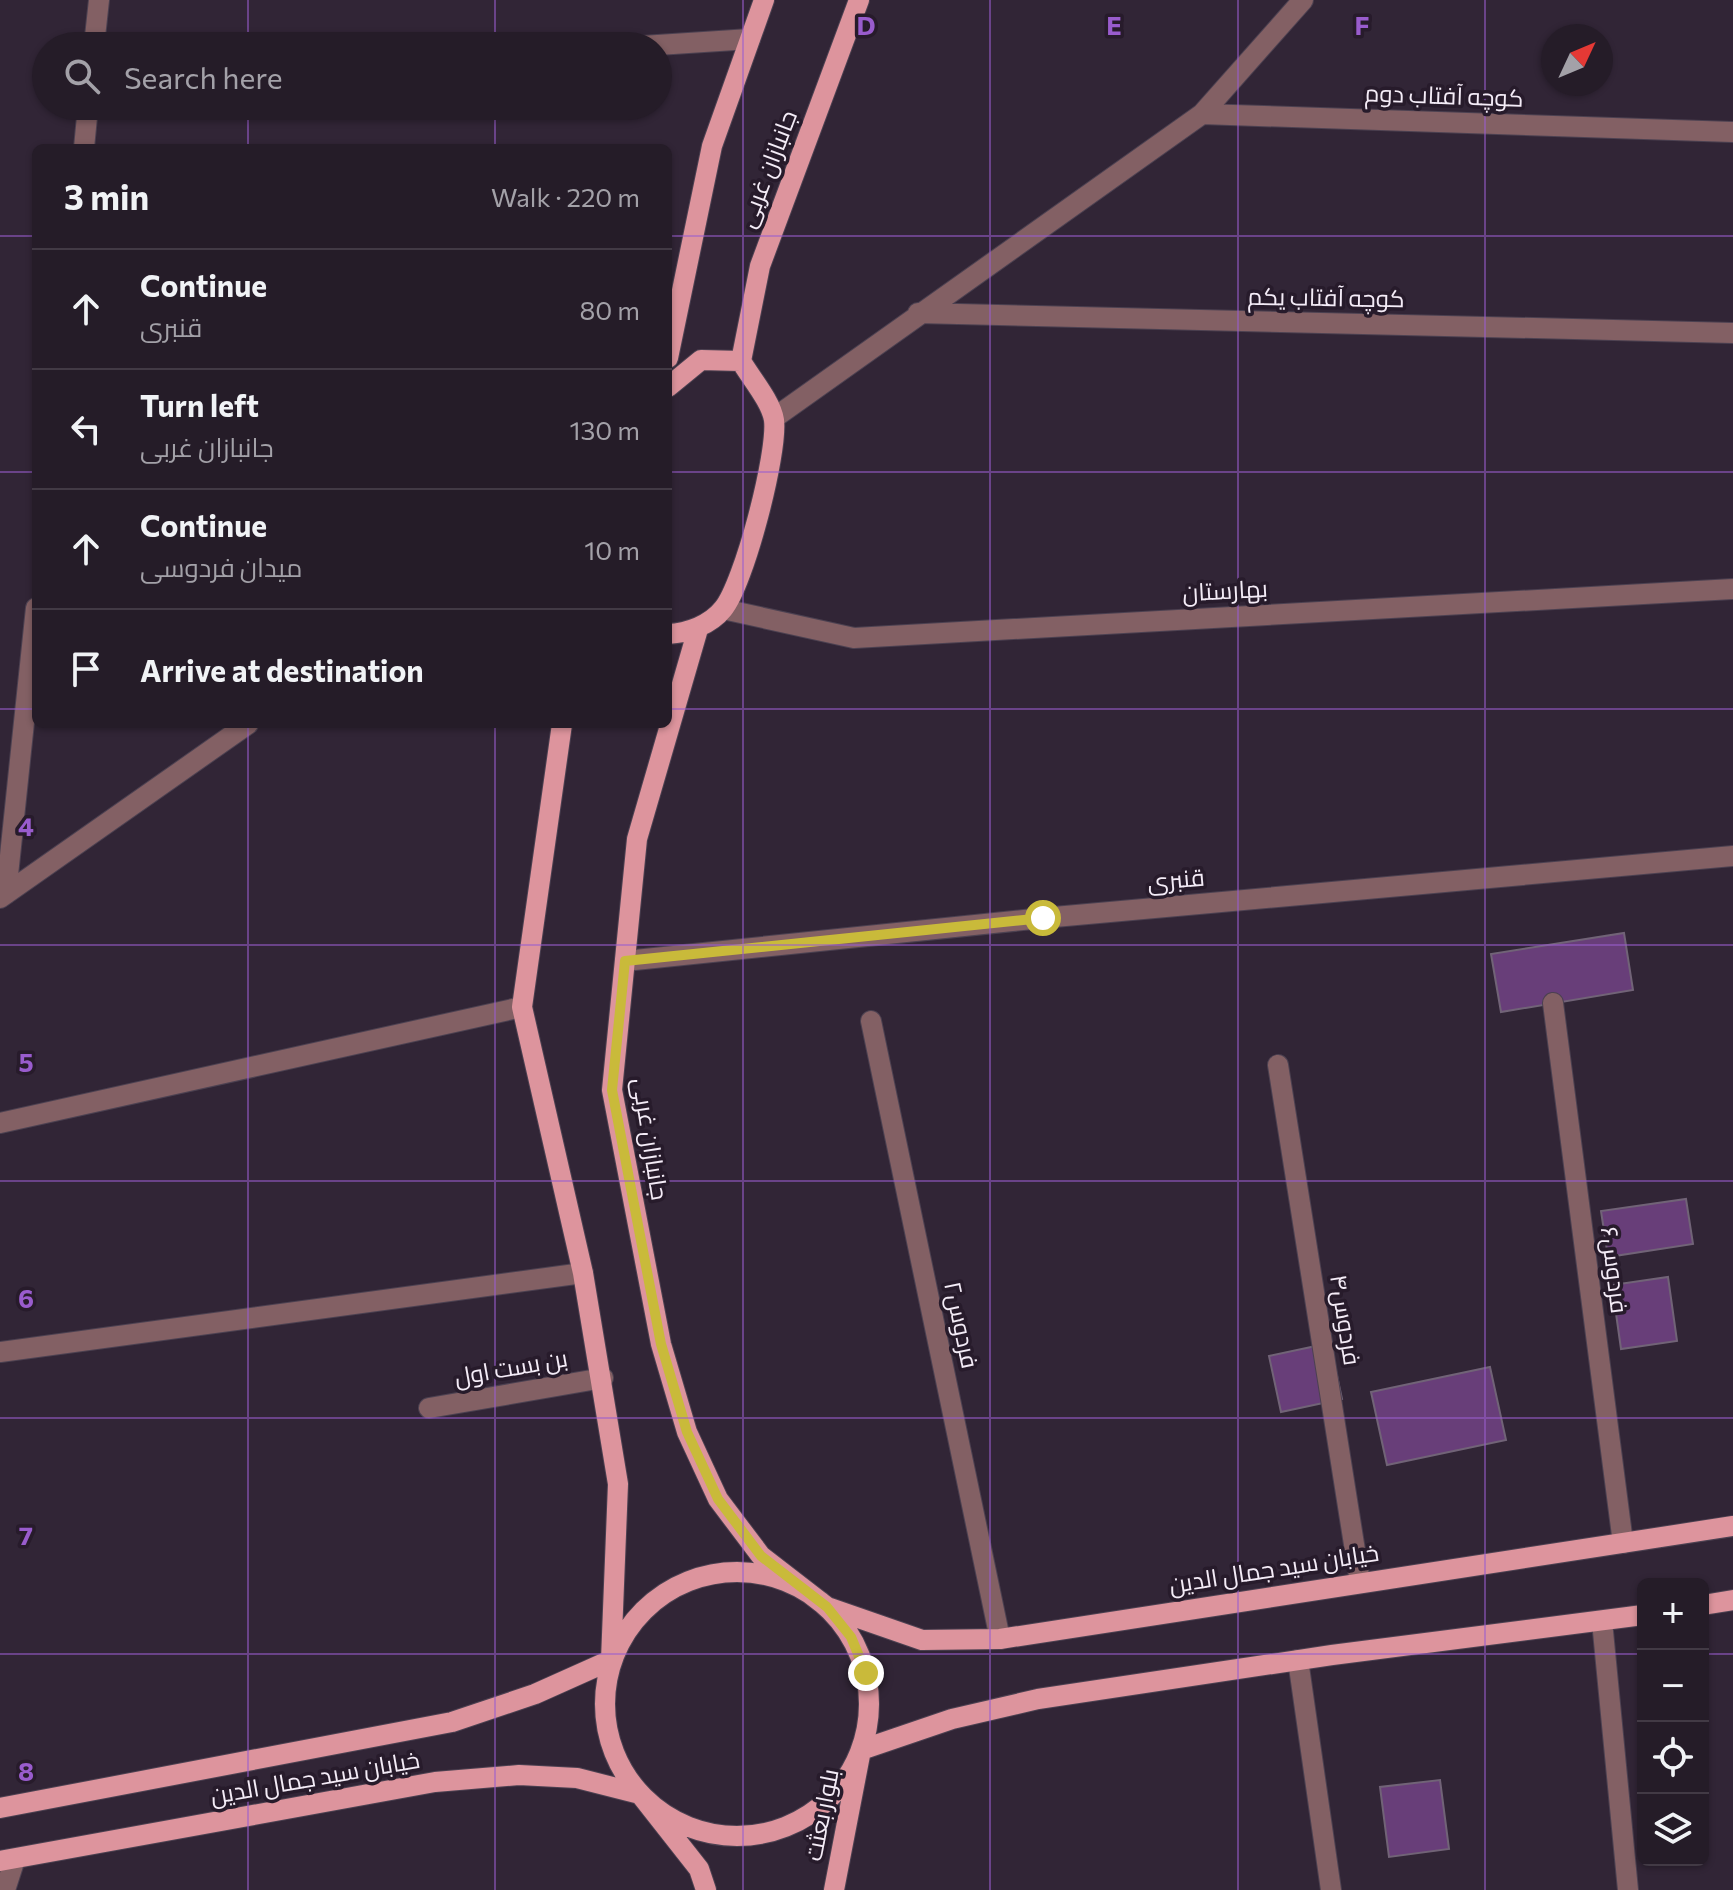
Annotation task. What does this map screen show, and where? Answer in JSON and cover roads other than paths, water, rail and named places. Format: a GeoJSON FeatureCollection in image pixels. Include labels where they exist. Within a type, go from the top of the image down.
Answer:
{"type":"FeatureCollection","features":[{"type":"Feature","properties":{"kind":"main road","name":"جانبازان غربی"},"geometry":{"type":"LineString","coordinates":[[672,320],[712,146],[764,0]]}},
{"type":"Feature","properties":{"kind":"main road","name":"جانبازان غربی"},"geometry":{"type":"LineString","coordinates":[[741,361],[760,266],[859,0]]}},
{"type":"Feature","properties":{"kind":"main road"},"geometry":{"type":"LineString","coordinates":[[672,384],[701,360],[741,361],[774,418],[770,468],[744,561],[723,609],[698,629],[672,633]]}},
{"type":"Feature","properties":{"kind":"main road","name":"جانبازان غربی"},"geometry":{"type":"LineString","coordinates":[[672,719],[698,629]]}},
{"type":"Feature","properties":{"kind":"main road"},"geometry":{"type":"LineString","coordinates":[[561,728],[522,1007],[583,1273],[603,1378],[618,1484],[611,1660],[604,1695],[607,1731],[619,1764],[699,1869],[706,1890]]}},
{"type":"Feature","properties":{"kind":"main road","name":"جانبازان غربی"},"geometry":{"type":"LineString","coordinates":[[669,728],[637,839],[612,1090],[661,1344],[687,1432],[718,1499],[761,1556],[827,1607]]}},
{"type":"Feature","properties":{"kind":"main road","name":"خیابان سید جمال الدین"},"geometry":{"type":"LineString","coordinates":[[827,1607],[922,1640],[1000,1639],[1733,1526]]}},
{"type":"Feature","properties":{"kind":"main road"},"geometry":{"type":"LineString","coordinates":[[611,1660],[632,1622],[664,1592],[705,1575],[748,1571],[791,1583],[827,1607],[851,1637],[866,1673],[869,1712],[861,1750],[839,1789],[805,1818],[763,1834],[718,1835],[676,1821],[640,1794]]}},
{"type":"Feature","properties":{"kind":"main road"},"geometry":{"type":"LineString","coordinates":[[1709,1604],[1733,1600]]}},
{"type":"Feature","properties":{"kind":"main road"},"geometry":{"type":"LineString","coordinates":[[861,1750],[952,1719],[1038,1699],[1298,1660],[1637,1616]]}},
{"type":"Feature","properties":{"kind":"main road","name":"خیابان سید جمال الدین"},"geometry":{"type":"LineString","coordinates":[[0,1808],[452,1722],[535,1694],[611,1660]]}},
{"type":"Feature","properties":{"kind":"main road","name":"بلوار بعثت"},"geometry":{"type":"LineString","coordinates":[[834,1890],[861,1750]]}},
{"type":"Feature","properties":{"kind":"main road","name":"خیابان سید جمال الدین"},"geometry":{"type":"LineString","coordinates":[[7,1860],[435,1782],[519,1775],[577,1778],[640,1794]]}},
{"type":"Feature","properties":{"kind":"street"},"geometry":{"type":"LineString","coordinates":[[96,32],[99,0]]}},
{"type":"Feature","properties":{"kind":"street"},"geometry":{"type":"LineString","coordinates":[[774,418],[1202,114],[1303,0]]}},
{"type":"Feature","properties":{"kind":"street"},"geometry":{"type":"LineString","coordinates":[[672,44],[750,39]]}},
{"type":"Feature","properties":{"kind":"street","name":"کوچه آفتاب دوم"},"geometry":{"type":"LineString","coordinates":[[1202,114],[1733,132]]}},
{"type":"Feature","properties":{"kind":"street"},"geometry":{"type":"LineString","coordinates":[[84,144],[87,120]]}},
{"type":"Feature","properties":{"kind":"street","name":"کوچه آفتاب یکم"},"geometry":{"type":"LineString","coordinates":[[918,313],[1733,333]]}},
{"type":"Feature","properties":{"kind":"street","name":"بهارستان"},"geometry":{"type":"LineString","coordinates":[[723,609],[854,638],[1733,589]]}},
{"type":"Feature","properties":{"kind":"street"},"geometry":{"type":"LineString","coordinates":[[3,896],[32,643]]}},
{"type":"Feature","properties":{"kind":"street"},"geometry":{"type":"LineString","coordinates":[[3,896],[242,728]]}},
{"type":"Feature","properties":{"kind":"street","name":"قنبری"},"geometry":{"type":"LineString","coordinates":[[625,961],[1043,918],[1733,856]]}},
{"type":"Feature","properties":{"kind":"street","name":"فردوس۶"},"geometry":{"type":"LineString","coordinates":[[1553,1003],[1623,1543]]}},
{"type":"Feature","properties":{"kind":"street"},"geometry":{"type":"LineString","coordinates":[[0,1123],[522,1007]]}},
{"type":"Feature","properties":{"kind":"street","name":"فردوس۲"},"geometry":{"type":"LineString","coordinates":[[871,1021],[1000,1639]]}},
{"type":"Feature","properties":{"kind":"street","name":"فردوس۴"},"geometry":{"type":"LineString","coordinates":[[1278,1065],[1360,1582]]}},
{"type":"Feature","properties":{"kind":"street"},"geometry":{"type":"LineString","coordinates":[[0,1352],[583,1273]]}},
{"type":"Feature","properties":{"kind":"street","name":"بن بست اول"},"geometry":{"type":"LineString","coordinates":[[429,1408],[603,1378]]}},
{"type":"Feature","properties":{"kind":"street"},"geometry":{"type":"LineString","coordinates":[[1602,1621],[1628,1890]]}},
{"type":"Feature","properties":{"kind":"street"},"geometry":{"type":"LineString","coordinates":[[1298,1660],[1331,1890]]}},
{"type":"Feature","properties":{"kind":"street"},"geometry":{"type":"LineString","coordinates":[[5,1890],[7,1860]]}}]}
